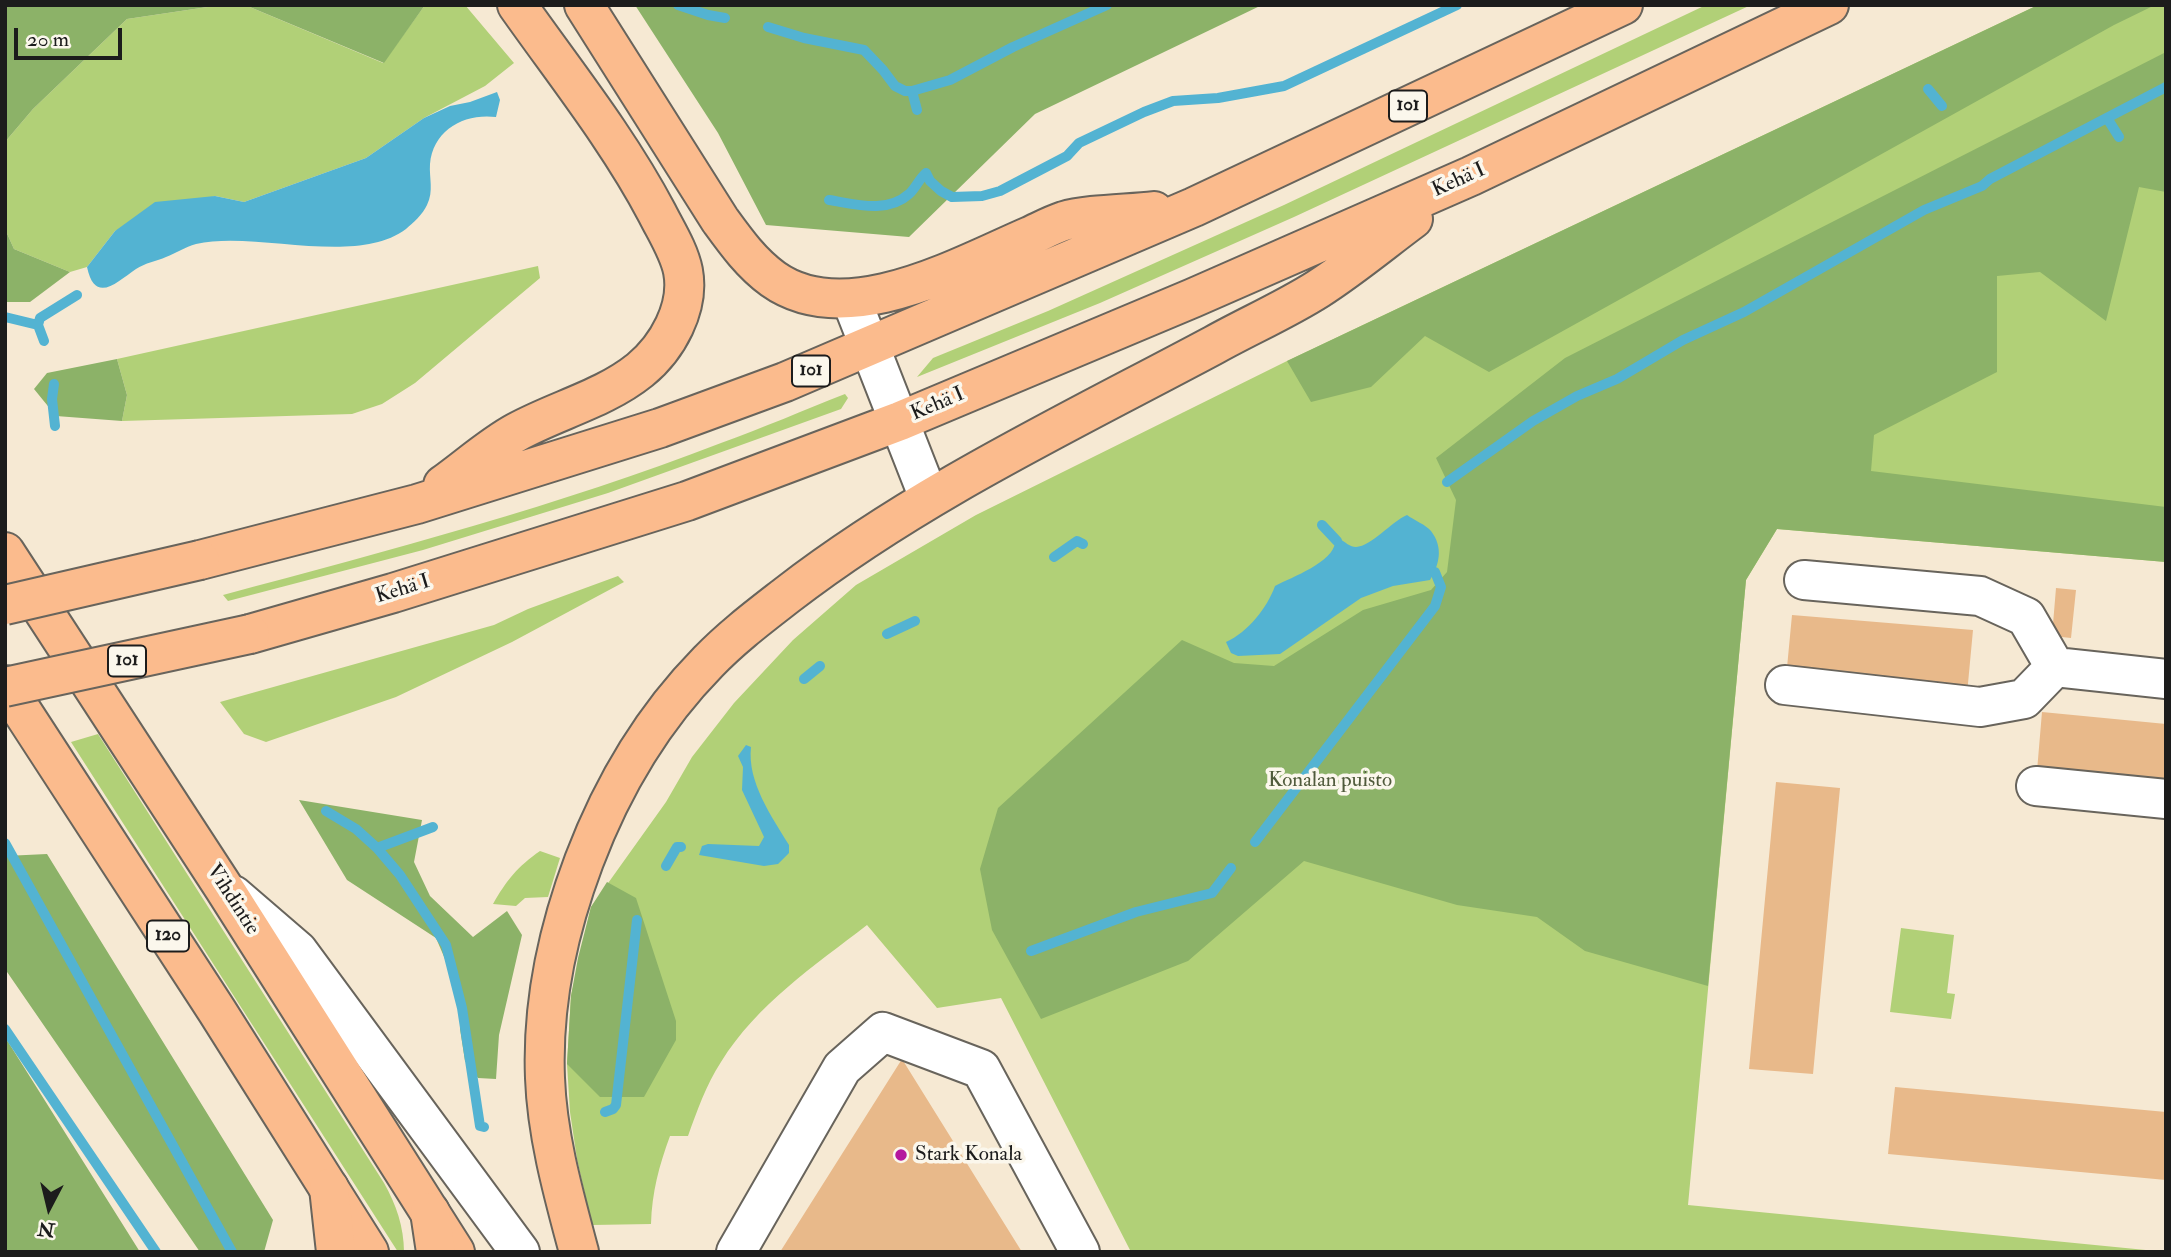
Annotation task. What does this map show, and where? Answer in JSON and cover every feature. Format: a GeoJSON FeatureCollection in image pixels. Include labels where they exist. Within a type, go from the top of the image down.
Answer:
{"type":"FeatureCollection","features":[{"type":"Feature","properties":{"kind":"main road"},"geometry":{"type":"LineString","coordinates":[[417,504],[516,432],[588,400],[638,371],[658,354],[673,328],[680,308],[683,272],[674,245],[636,175],[517,5]]}},
{"type":"Feature","properties":{"kind":"main road"},"geometry":{"type":"LineString","coordinates":[[584,5],[743,252],[767,274],[789,288],[819,297],[851,299],[885,293],[935,276],[1065,221],[1194,207]]}},
{"type":"Feature","properties":{"kind":"main road","name":"101"},"geometry":{"type":"LineString","coordinates":[[5,605],[200,560],[417,504],[660,428],[785,382],[1194,207],[1623,5]]}},
{"type":"Feature","properties":{"kind":"main road","name":"Kehä I"},"geometry":{"type":"LineString","coordinates":[[5,686],[250,634],[393,593],[687,501],[900,421],[1193,298],[1471,176],[1829,5]]}},
{"type":"Feature","properties":{"kind":"main road"},"geometry":{"type":"LineString","coordinates":[[579,1252],[552,1136],[545,1078],[547,1014],[554,958],[569,903],[598,822],[628,764],[668,708],[708,661],[760,616],[836,557],[929,498],[1318,289],[1471,176]]}},
{"type":"Feature","properties":{"kind":"main road","name":"Vihdintie"},"geometry":{"type":"LineString","coordinates":[[5,552],[224,887],[455,1252]]}},
{"type":"Feature","properties":{"kind":"main road","name":"120"},"geometry":{"type":"LineString","coordinates":[[5,686],[369,1252]]}},
{"type":"Feature","properties":{"kind":"main road"},"geometry":{"type":"LineString","coordinates":[[329,1188],[336,1252]]}},
{"type":"Feature","properties":{"kind":"main road"},"geometry":{"type":"LineString","coordinates":[[430,1212],[436,1252]]}},
{"type":"Feature","properties":{"kind":"lane"},"geometry":{"type":"LineString","coordinates":[[851,299],[929,498]]}},
{"type":"Feature","properties":{"kind":"lane"},"geometry":{"type":"LineString","coordinates":[[1804,580],[1980,596],[2026,617],[2055,667]]}},
{"type":"Feature","properties":{"kind":"lane"},"geometry":{"type":"LineString","coordinates":[[2055,667],[2166,679]]}},
{"type":"Feature","properties":{"kind":"lane"},"geometry":{"type":"LineString","coordinates":[[1785,685],[1980,707],[2024,699],[2055,667]]}},
{"type":"Feature","properties":{"kind":"lane"},"geometry":{"type":"LineString","coordinates":[[2036,786],[2166,799]]}},
{"type":"Feature","properties":{"kind":"lane"},"geometry":{"type":"LineString","coordinates":[[224,887],[298,951],[520,1252]]}},
{"type":"Feature","properties":{"kind":"lane"},"geometry":{"type":"LineString","coordinates":[[736,1252],[842,1068],[883,1032],[981,1069],[1080,1252]]}},
{"type":"Feature","properties":{"kind":"green space"},"geometry":{"type":"Polygon","coordinates":[[[5,5],[221,5],[127,19],[33,109],[5,142],[5,5]]]}},
{"type":"Feature","properties":{"kind":"green space"},"geometry":{"type":"Polygon","coordinates":[[[221,5],[245,5],[383,63],[425,5],[465,5],[514,63],[485,86],[424,118],[366,158],[244,202],[215,196],[115,231],[87,267],[70,272],[14,249],[5,229],[5,142],[33,109],[127,19],[221,5]]]}},
{"type":"Feature","properties":{"kind":"green space"},"geometry":{"type":"Polygon","coordinates":[[[245,5],[425,5],[384,63],[245,5]]]}},
{"type":"Feature","properties":{"kind":"green space"},"geometry":{"type":"Polygon","coordinates":[[[635,5],[1262,5],[1035,114],[909,237],[766,225],[718,133],[635,5]]]}},
{"type":"Feature","properties":{"kind":"green space"},"geometry":{"type":"Polygon","coordinates":[[[1706,5],[1751,5],[1294,217],[1100,303],[917,377],[933,358],[1048,311],[1284,205],[1706,5]]]}},
{"type":"Feature","properties":{"kind":"green space","name":"Konalan puisto"},"geometry":{"type":"Polygon","coordinates":[[[2038,5],[2166,5],[2166,562],[1777,529],[1746,580],[1688,1205],[2166,1252],[1131,1252],[1001,998],[937,1008],[867,925],[788,987],[735,1041],[702,1098],[688,1136],[670,1136],[657,1179],[651,1224],[592,1225],[577,1159],[567,1064],[571,996],[591,907],[666,802],[692,757],[734,703],[793,640],[856,585],[976,515],[1287,361],[2038,5]]]}},
{"type":"Feature","properties":{"kind":"green space"},"geometry":{"type":"Polygon","coordinates":[[[2038,5],[2155,5],[2114,25],[1489,372],[1425,336],[1371,387],[1311,402],[1287,361],[2038,5]]]}},
{"type":"Feature","properties":{"kind":"green space"},"geometry":{"type":"Polygon","coordinates":[[[2166,52],[2166,192],[2139,187],[2106,321],[2040,272],[1997,276],[1997,372],[1874,435],[1871,471],[2166,507],[2166,562],[1777,529],[1746,580],[1708,986],[1585,951],[1537,917],[1457,905],[1304,861],[1188,961],[1041,1019],[992,930],[980,869],[998,808],[1182,640],[1234,663],[1274,666],[1363,610],[1431,590],[1447,572],[1456,500],[1436,458],[1565,358],[2166,52]]]}},
{"type":"Feature","properties":{"kind":"green space"},"geometry":{"type":"Polygon","coordinates":[[[5,229],[14,249],[70,272],[30,302],[5,302],[5,229]]]}},
{"type":"Feature","properties":{"kind":"green space"},"geometry":{"type":"Polygon","coordinates":[[[538,266],[540,278],[415,383],[382,404],[352,414],[122,421],[127,395],[117,359],[538,266]]]}},
{"type":"Feature","properties":{"kind":"green space"},"geometry":{"type":"Polygon","coordinates":[[[117,359],[127,395],[122,421],[56,416],[34,389],[47,373],[117,359]]]}},
{"type":"Feature","properties":{"kind":"green space"},"geometry":{"type":"Polygon","coordinates":[[[845,394],[848,398],[841,409],[608,493],[423,550],[228,601],[223,595],[474,526],[598,487],[660,466],[845,394]]]}},
{"type":"Feature","properties":{"kind":"green space"},"geometry":{"type":"Polygon","coordinates":[[[618,576],[624,582],[512,642],[396,697],[266,742],[244,734],[220,702],[494,625],[528,609],[618,576]]]}},
{"type":"Feature","properties":{"kind":"green space"},"geometry":{"type":"Polygon","coordinates":[[[98,734],[384,1183],[398,1216],[404,1252],[398,1252],[71,742],[98,734]]]}},
{"type":"Feature","properties":{"kind":"green space"},"geometry":{"type":"Polygon","coordinates":[[[299,800],[422,820],[414,862],[430,896],[473,937],[507,911],[522,935],[499,1035],[496,1079],[478,1078],[465,1061],[460,1029],[460,994],[436,938],[347,880],[299,800]]]}},
{"type":"Feature","properties":{"kind":"green space"},"geometry":{"type":"Polygon","coordinates":[[[540,851],[560,858],[548,897],[525,898],[516,906],[493,904],[513,874],[540,851]]]}},
{"type":"Feature","properties":{"kind":"green space"},"geometry":{"type":"Polygon","coordinates":[[[47,854],[273,1220],[264,1252],[200,1252],[5,969],[5,856],[47,854]]]}},
{"type":"Feature","properties":{"kind":"green space"},"geometry":{"type":"Polygon","coordinates":[[[607,882],[636,898],[676,1021],[676,1040],[644,1097],[600,1097],[567,1064],[571,996],[578,958],[591,907],[607,882]]]}},
{"type":"Feature","properties":{"kind":"green space"},"geometry":{"type":"Polygon","coordinates":[[[1901,928],[1954,935],[1947,993],[1955,994],[1951,1019],[1890,1012],[1901,928]]]}},
{"type":"Feature","properties":{"kind":"green space"},"geometry":{"type":"Polygon","coordinates":[[[5,1037],[140,1252],[5,1252],[5,1037]]]}},
{"type":"Feature","properties":{"kind":"water"},"geometry":{"type":"Polygon","coordinates":[[[497,92],[500,100],[496,117],[484,116],[462,121],[452,126],[437,142],[432,152],[430,195],[425,208],[406,229],[385,240],[333,247],[247,241],[196,244],[140,267],[107,287],[95,285],[91,279],[87,267],[115,231],[155,202],[215,196],[244,202],[366,158],[424,118],[450,106],[497,92]]]}},
{"type":"Feature","properties":{"kind":"water"},"geometry":{"type":"Polygon","coordinates":[[[1407,515],[1429,529],[1438,544],[1438,562],[1430,580],[1393,586],[1361,598],[1280,654],[1238,656],[1231,653],[1226,642],[1242,632],[1256,618],[1275,586],[1320,562],[1340,539],[1352,546],[1362,546],[1407,515]]]}},
{"type":"Feature","properties":{"kind":"water"},"geometry":{"type":"Polygon","coordinates":[[[746,745],[751,747],[753,773],[762,799],[789,845],[789,853],[778,864],[764,866],[699,855],[702,846],[708,844],[759,846],[764,837],[742,790],[743,767],[738,756],[746,745]]]}},
{"type":"Feature","properties":{"kind":"building"},"geometry":{"type":"Polygon","coordinates":[[[2056,588],[2076,590],[2071,638],[2052,636],[2056,588]]]}},
{"type":"Feature","properties":{"kind":"building"},"geometry":{"type":"Polygon","coordinates":[[[1792,615],[1973,630],[1967,694],[1786,678],[1792,615]]]}},
{"type":"Feature","properties":{"kind":"building"},"geometry":{"type":"Polygon","coordinates":[[[2042,712],[2166,724],[2166,784],[2037,771],[2042,712]]]}},
{"type":"Feature","properties":{"kind":"building"},"geometry":{"type":"Polygon","coordinates":[[[1776,782],[1840,788],[1813,1074],[1749,1069],[1776,782]]]}},
{"type":"Feature","properties":{"kind":"building","name":"Stark Konala"},"geometry":{"type":"Polygon","coordinates":[[[902,1059],[1022,1252],[780,1252],[902,1059]]]}},
{"type":"Feature","properties":{"kind":"building"},"geometry":{"type":"Polygon","coordinates":[[[1895,1087],[2166,1112],[2166,1180],[1888,1154],[1895,1087]]]}},
{"type":"Feature","properties":{"kind":"waterway"},"geometry":{"type":"LineString","coordinates":[[678,5],[725,18]]}},
{"type":"Feature","properties":{"kind":"waterway"},"geometry":{"type":"LineString","coordinates":[[768,27],[804,38],[864,50],[895,86],[912,91],[950,80],[1013,47],[1107,5]]}},
{"type":"Feature","properties":{"kind":"waterway"},"geometry":{"type":"LineString","coordinates":[[829,200],[870,206],[891,204],[909,194],[926,173],[930,181],[952,197],[982,196],[1000,191],[1067,156],[1079,143],[1144,112],[1173,101],[1218,98],[1284,86],[1457,5]]}},
{"type":"Feature","properties":{"kind":"waterway"},"geometry":{"type":"LineString","coordinates":[[1447,482],[1533,421],[1577,396],[1617,379],[1683,340],[1744,312],[1924,210],[1982,186],[1990,179],[2166,87]]}},
{"type":"Feature","properties":{"kind":"waterway"},"geometry":{"type":"LineString","coordinates":[[1928,89],[1942,106]]}},
{"type":"Feature","properties":{"kind":"waterway"},"geometry":{"type":"LineString","coordinates":[[912,91],[917,110]]}},
{"type":"Feature","properties":{"kind":"waterway"},"geometry":{"type":"LineString","coordinates":[[2107,118],[2119,137]]}},
{"type":"Feature","properties":{"kind":"waterway"},"geometry":{"type":"LineString","coordinates":[[44,341],[38,325],[40,318],[77,295]]}},
{"type":"Feature","properties":{"kind":"waterway"},"geometry":{"type":"LineString","coordinates":[[5,317],[38,325]]}},
{"type":"Feature","properties":{"kind":"waterway"},"geometry":{"type":"LineString","coordinates":[[54,384],[52,399],[55,426]]}},
{"type":"Feature","properties":{"kind":"waterway"},"geometry":{"type":"LineString","coordinates":[[1322,525],[1337,541]]}},
{"type":"Feature","properties":{"kind":"waterway"},"geometry":{"type":"LineString","coordinates":[[1054,557],[1077,541],[1083,544]]}},
{"type":"Feature","properties":{"kind":"waterway"},"geometry":{"type":"LineString","coordinates":[[1255,842],[1435,606],[1441,587],[1435,572]]}},
{"type":"Feature","properties":{"kind":"waterway"},"geometry":{"type":"LineString","coordinates":[[887,634],[915,621]]}},
{"type":"Feature","properties":{"kind":"waterway"},"geometry":{"type":"LineString","coordinates":[[804,679],[820,666]]}},
{"type":"Feature","properties":{"kind":"waterway"},"geometry":{"type":"LineString","coordinates":[[326,811],[356,829],[377,848],[400,875],[446,945],[462,1008],[480,1126],[484,1127]]}},
{"type":"Feature","properties":{"kind":"waterway"},"geometry":{"type":"LineString","coordinates":[[377,848],[433,827]]}},
{"type":"Feature","properties":{"kind":"waterway"},"geometry":{"type":"LineString","coordinates":[[5,843],[232,1252]]}},
{"type":"Feature","properties":{"kind":"waterway"},"geometry":{"type":"LineString","coordinates":[[666,866],[677,847],[681,847]]}},
{"type":"Feature","properties":{"kind":"waterway"},"geometry":{"type":"LineString","coordinates":[[1031,951],[1136,912],[1212,893],[1231,868]]}},
{"type":"Feature","properties":{"kind":"waterway"},"geometry":{"type":"LineString","coordinates":[[605,1112],[616,1105],[637,920]]}},
{"type":"Feature","properties":{"kind":"waterway"},"geometry":{"type":"LineString","coordinates":[[5,1029],[156,1252]]}},
{"type":"Feature","properties":{"kind":"place","name":"Stark Konala"},"geometry":{"type":"Point","coordinates":[901,1155]}}]}
